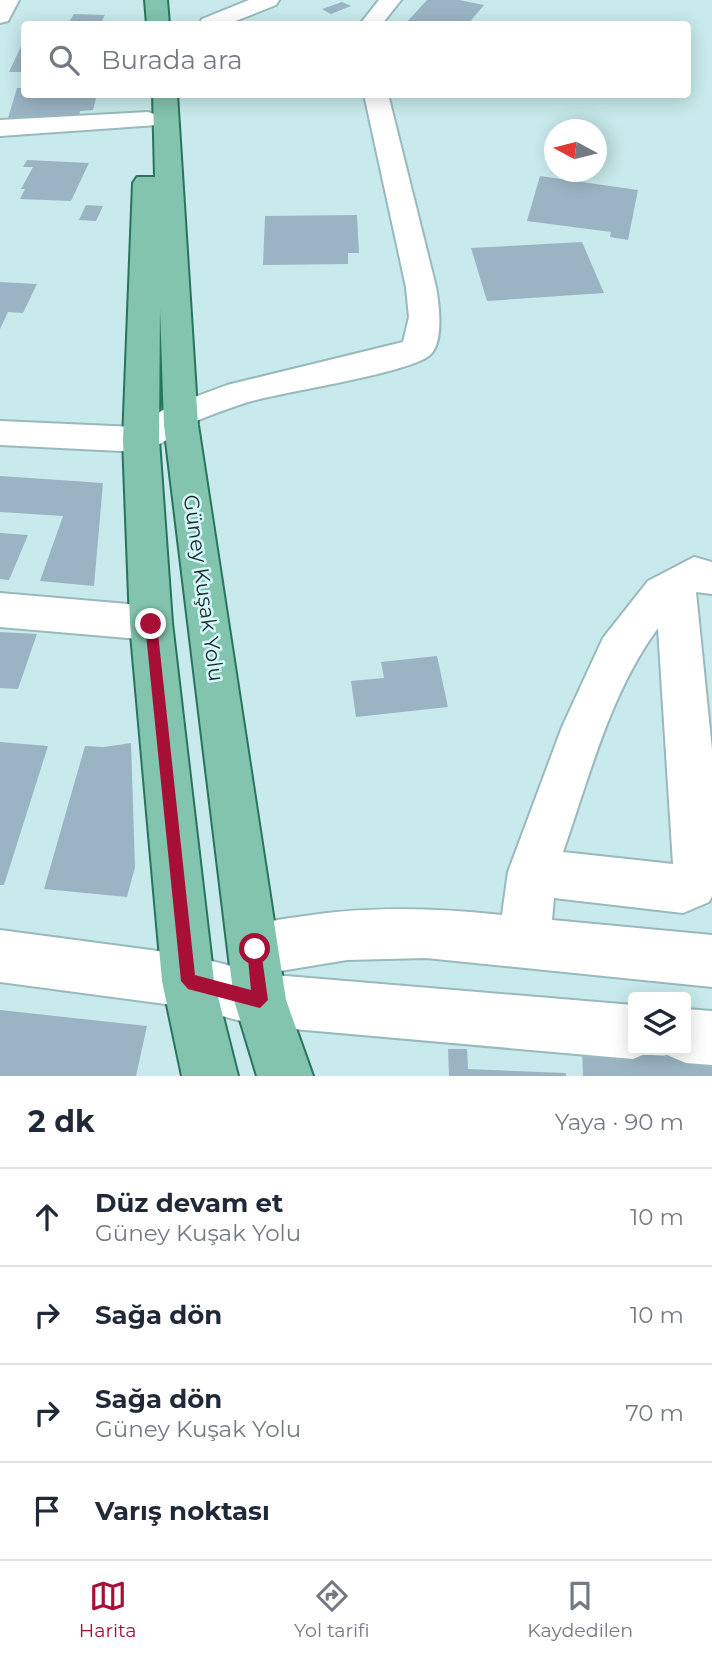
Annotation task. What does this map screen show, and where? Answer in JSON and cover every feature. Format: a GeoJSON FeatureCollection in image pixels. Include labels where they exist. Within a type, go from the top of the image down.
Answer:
{"type":"FeatureCollection","features":[{"type":"Feature","properties":{"kind":"main road"},"geometry":{"type":"LineString","coordinates":[[139,0],[141,21]]}},
{"type":"Feature","properties":{"kind":"main road"},"geometry":{"type":"LineString","coordinates":[[156,0],[158,21]]}},
{"type":"Feature","properties":{"kind":"main road"},"geometry":{"type":"LineString","coordinates":[[153,103],[141,440],[151,624],[188,981],[209,1076]]}},
{"type":"Feature","properties":{"kind":"main road","name":"Güney Kuşak Yolu"},"geometry":{"type":"LineString","coordinates":[[153,103],[180,415],[260,1000],[285,1076]]}},
{"type":"Feature","properties":{"kind":"street"},"geometry":{"type":"LineString","coordinates":[[0,16],[8,0]]}},
{"type":"Feature","properties":{"kind":"street"},"geometry":{"type":"LineString","coordinates":[[217,21],[268,0]]}},
{"type":"Feature","properties":{"kind":"street"},"geometry":{"type":"LineString","coordinates":[[373,21],[390,0]]}},
{"type":"Feature","properties":{"kind":"street"},"geometry":{"type":"LineString","coordinates":[[0,433],[141,440],[180,415],[239,393],[391,358],[418,348],[425,317],[421,288],[377,98]]}},
{"type":"Feature","properties":{"kind":"street"},"geometry":{"type":"LineString","coordinates":[[0,128],[30,127],[153,103]]}},
{"type":"Feature","properties":{"kind":"street"},"geometry":{"type":"LineString","coordinates":[[0,152],[30,127]]}},
{"type":"Feature","properties":{"kind":"street"},"geometry":{"type":"LineString","coordinates":[[525,940],[532,872],[584,727],[618,650],[662,592],[693,581],[699,859],[692,885],[683,889],[532,872]]}},
{"type":"Feature","properties":{"kind":"street"},"geometry":{"type":"LineString","coordinates":[[0,610],[151,624]]}},
{"type":"Feature","properties":{"kind":"street"},"geometry":{"type":"LineString","coordinates":[[255,949],[347,935],[426,933],[525,940],[712,961]]}},
{"type":"Feature","properties":{"kind":"street"},"geometry":{"type":"LineString","coordinates":[[0,956],[188,981],[260,1000],[628,1032]]}},
{"type":"Feature","properties":{"kind":"street"},"geometry":{"type":"LineString","coordinates":[[691,1036],[712,1038]]}},
{"type":"Feature","properties":{"kind":"building"},"geometry":{"type":"Polygon","coordinates":[[[427,0],[459,0],[484,5],[471,21],[408,21],[427,0]]]}},
{"type":"Feature","properties":{"kind":"building"},"geometry":{"type":"Polygon","coordinates":[[[342,2],[351,6],[331,14],[322,9],[342,2]]]}},
{"type":"Feature","properties":{"kind":"building"},"geometry":{"type":"Polygon","coordinates":[[[74,14],[105,15],[102,21],[70,21],[74,14]]]}},
{"type":"Feature","properties":{"kind":"building"},"geometry":{"type":"Polygon","coordinates":[[[21,46],[21,72],[9,72],[21,46]]]}},
{"type":"Feature","properties":{"kind":"building"},"geometry":{"type":"Polygon","coordinates":[[[17,88],[21,88],[21,98],[96,98],[93,110],[80,111],[79,116],[8,118],[17,88]]]}},
{"type":"Feature","properties":{"kind":"building"},"geometry":{"type":"Polygon","coordinates":[[[27,160],[89,163],[71,201],[20,199],[25,189],[21,189],[33,167],[23,167],[27,160]]]}},
{"type":"Feature","properties":{"kind":"building"},"geometry":{"type":"Polygon","coordinates":[[[540,176],[544,177],[544,182],[582,182],[638,190],[628,240],[610,237],[611,232],[527,221],[540,176]]]}},
{"type":"Feature","properties":{"kind":"building"},"geometry":{"type":"Polygon","coordinates":[[[86,205],[103,206],[96,221],[79,220],[86,205]]]}},
{"type":"Feature","properties":{"kind":"building"},"geometry":{"type":"Polygon","coordinates":[[[357,215],[359,253],[348,253],[348,264],[263,265],[265,216],[357,215]]]}},
{"type":"Feature","properties":{"kind":"building"},"geometry":{"type":"Polygon","coordinates":[[[582,242],[604,293],[487,301],[471,248],[582,242]]]}},
{"type":"Feature","properties":{"kind":"building"},"geometry":{"type":"Polygon","coordinates":[[[0,282],[37,284],[23,313],[8,312],[0,329],[0,282]]]}},
{"type":"Feature","properties":{"kind":"building"},"geometry":{"type":"Polygon","coordinates":[[[0,476],[103,483],[94,586],[40,581],[63,516],[0,512],[0,476]]]}},
{"type":"Feature","properties":{"kind":"building"},"geometry":{"type":"Polygon","coordinates":[[[0,533],[28,535],[9,580],[0,579],[0,533]]]}},
{"type":"Feature","properties":{"kind":"building"},"geometry":{"type":"Polygon","coordinates":[[[0,632],[37,634],[18,689],[0,688],[0,632]]]}},
{"type":"Feature","properties":{"kind":"building"},"geometry":{"type":"Polygon","coordinates":[[[437,656],[448,707],[356,717],[351,681],[384,678],[381,662],[437,656]]]}},
{"type":"Feature","properties":{"kind":"building"},"geometry":{"type":"Polygon","coordinates":[[[0,742],[48,746],[4,885],[0,885],[0,742]]]}},
{"type":"Feature","properties":{"kind":"building"},"geometry":{"type":"Polygon","coordinates":[[[131,743],[135,867],[127,897],[44,889],[85,746],[104,747],[131,743]]]}},
{"type":"Feature","properties":{"kind":"building"},"geometry":{"type":"Polygon","coordinates":[[[0,1010],[147,1026],[136,1076],[0,1076],[0,1010]]]}},
{"type":"Feature","properties":{"kind":"building"},"geometry":{"type":"Polygon","coordinates":[[[448,1049],[467,1049],[468,1069],[566,1073],[566,1076],[449,1076],[448,1049]]]}},
{"type":"Feature","properties":{"kind":"building"},"geometry":{"type":"Polygon","coordinates":[[[582,1049],[663,1056],[712,1067],[712,1076],[583,1076],[582,1049]]]}},
{"type":"Feature","properties":{"kind":"route"},"geometry":{"type":"LineString","coordinates":[[151,624],[188,981],[260,1000],[255,949]]}}]}
